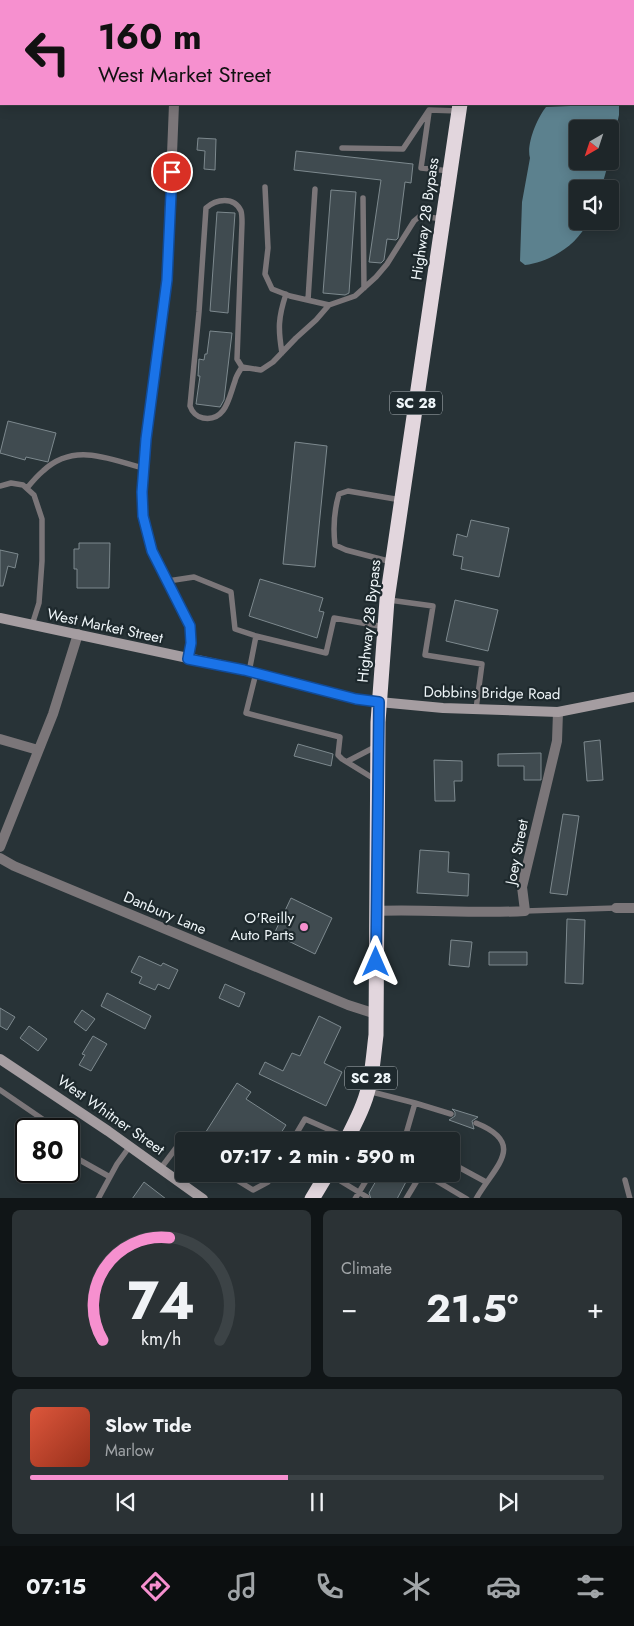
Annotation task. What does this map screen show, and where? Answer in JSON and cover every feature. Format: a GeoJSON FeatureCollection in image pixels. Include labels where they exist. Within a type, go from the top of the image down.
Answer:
{"type":"FeatureCollection","features":[{"type":"Feature","properties":{"kind":"highway","name":"Highway 28 Bypass"},"geometry":{"type":"LineString","coordinates":[[351,1132],[368,1090],[374,1050],[379,702],[387,600],[459,107]]}},
{"type":"Feature","properties":{"kind":"highway"},"geometry":{"type":"LineString","coordinates":[[312,1198],[323,1182]]}},
{"type":"Feature","properties":{"kind":"main road","name":"West Market Street"},"geometry":{"type":"LineString","coordinates":[[0,618],[252,673],[356,699],[379,702]]}},
{"type":"Feature","properties":{"kind":"main road","name":"Dobbins Bridge Road"},"geometry":{"type":"LineString","coordinates":[[379,702],[443,708],[558,712],[634,697]]}},
{"type":"Feature","properties":{"kind":"main road","name":"West Whitner Street"},"geometry":{"type":"LineString","coordinates":[[0,1059],[130,1146],[203,1198]]}},
{"type":"Feature","properties":{"kind":"street"},"geometry":{"type":"LineString","coordinates":[[174,105],[167,280],[142,492],[143,516],[152,551],[190,626],[191,643],[188,659]]}},
{"type":"Feature","properties":{"kind":"street"},"geometry":{"type":"LineString","coordinates":[[0,847],[53,714],[78,634]]}},
{"type":"Feature","properties":{"kind":"street","name":"Joey Street"},"geometry":{"type":"LineString","coordinates":[[525,911],[522,887],[557,741],[558,712]]}},
{"type":"Feature","properties":{"kind":"street"},"geometry":{"type":"LineString","coordinates":[[0,739],[38,750]]}},
{"type":"Feature","properties":{"kind":"street","name":"Danbury Lane"},"geometry":{"type":"LineString","coordinates":[[0,858],[14,866],[348,1005],[376,1014]]}},
{"type":"Feature","properties":{"kind":"street"},"geometry":{"type":"LineString","coordinates":[[616,908],[634,908]]}},
{"type":"Feature","properties":{"kind":"street"},"geometry":{"type":"LineString","coordinates":[[376,910],[497,913],[525,911]]}},
{"type":"Feature","properties":{"kind":"lane"},"geometry":{"type":"LineString","coordinates":[[342,148],[403,149],[430,110],[459,107]]}},
{"type":"Feature","properties":{"kind":"lane"},"geometry":{"type":"LineString","coordinates":[[430,110],[421,168],[450,171]]}},
{"type":"Feature","properties":{"kind":"lane"},"geometry":{"type":"LineString","coordinates":[[265,187],[268,248],[266,274],[272,288],[286,294],[329,305]]}},
{"type":"Feature","properties":{"kind":"lane"},"geometry":{"type":"LineString","coordinates":[[308,300],[315,190]]}},
{"type":"Feature","properties":{"kind":"lane"},"geometry":{"type":"LineString","coordinates":[[362,198],[364,288]]}},
{"type":"Feature","properties":{"kind":"lane"},"geometry":{"type":"LineString","coordinates":[[242,367],[235,380],[229,400],[221,414],[213,419],[201,418],[192,411],[190,406],[206,208],[215,201],[226,200],[234,204],[241,211],[236,359],[242,367],[260,370],[273,362],[329,305],[355,296],[364,288],[387,264],[414,221],[420,216],[443,218]]}},
{"type":"Feature","properties":{"kind":"lane"},"geometry":{"type":"LineString","coordinates":[[282,353],[279,336],[279,313],[286,294]]}},
{"type":"Feature","properties":{"kind":"lane"},"geometry":{"type":"LineString","coordinates":[[27,488],[44,470],[69,456],[85,454],[144,468]]}},
{"type":"Feature","properties":{"kind":"lane"},"geometry":{"type":"LineString","coordinates":[[0,486],[11,483],[23,485],[27,488],[34,495],[42,519],[39,603],[32,625]]}},
{"type":"Feature","properties":{"kind":"lane"},"geometry":{"type":"LineString","coordinates":[[392,562],[346,550],[335,545],[333,532],[336,504],[339,494],[348,491],[402,500]]}},
{"type":"Feature","properties":{"kind":"lane"},"geometry":{"type":"LineString","coordinates":[[168,581],[194,577],[231,592],[235,629],[326,653],[334,618],[385,627]]}},
{"type":"Feature","properties":{"kind":"lane"},"geometry":{"type":"LineString","coordinates":[[387,600],[433,606],[425,656],[482,664],[476,709]]}},
{"type":"Feature","properties":{"kind":"lane"},"geometry":{"type":"LineString","coordinates":[[256,636],[246,713],[340,737],[338,755],[377,780]]}},
{"type":"Feature","properties":{"kind":"lane"},"geometry":{"type":"LineString","coordinates":[[348,762],[378,746]]}},
{"type":"Feature","properties":{"kind":"lane"},"geometry":{"type":"LineString","coordinates":[[525,911],[616,908]]}},
{"type":"Feature","properties":{"kind":"lane"},"geometry":{"type":"LineString","coordinates":[[0,1090],[41,1118]]}},
{"type":"Feature","properties":{"kind":"lane"},"geometry":{"type":"LineString","coordinates":[[368,1090],[451,1114]]}},
{"type":"Feature","properties":{"kind":"lane"},"geometry":{"type":"LineString","coordinates":[[407,1132],[415,1103]]}},
{"type":"Feature","properties":{"kind":"lane"},"geometry":{"type":"LineString","coordinates":[[297,1132],[305,1119],[331,1132]]}},
{"type":"Feature","properties":{"kind":"lane"},"geometry":{"type":"LineString","coordinates":[[476,1123],[489,1128],[498,1135],[503,1142],[504,1150],[491,1177],[476,1198]]}},
{"type":"Feature","properties":{"kind":"lane"},"geometry":{"type":"LineString","coordinates":[[98,1198],[130,1146]]}},
{"type":"Feature","properties":{"kind":"lane"},"geometry":{"type":"LineString","coordinates":[[161,1168],[175,1149]]}},
{"type":"Feature","properties":{"kind":"lane"},"geometry":{"type":"LineString","coordinates":[[80,1159],[110,1177]]}},
{"type":"Feature","properties":{"kind":"lane"},"geometry":{"type":"LineString","coordinates":[[460,1168],[486,1182]]}},
{"type":"Feature","properties":{"kind":"lane"},"geometry":{"type":"LineString","coordinates":[[625,1180],[630,1198]]}},
{"type":"Feature","properties":{"kind":"lane"},"geometry":{"type":"LineString","coordinates":[[240,1182],[253,1190],[268,1182]]}},
{"type":"Feature","properties":{"kind":"lane"},"geometry":{"type":"LineString","coordinates":[[342,1182],[367,1197]]}},
{"type":"Feature","properties":{"kind":"lane"},"geometry":{"type":"LineString","coordinates":[[355,1198],[365,1182]]}},
{"type":"Feature","properties":{"kind":"lane"},"geometry":{"type":"LineString","coordinates":[[406,1198],[416,1182]]}},
{"type":"Feature","properties":{"kind":"lane"},"geometry":{"type":"LineString","coordinates":[[439,1182],[467,1198]]}},
{"type":"Feature","properties":{"kind":"water"},"geometry":{"type":"Polygon","coordinates":[[[619,105],[618,120],[569,120],[569,170],[606,170],[604,180],[569,180],[569,230],[583,230],[562,251],[544,260],[525,265],[520,261],[522,202],[530,158],[531,139],[546,107],[619,105]]]}},
{"type":"Feature","properties":{"kind":"building"},"geometry":{"type":"Polygon","coordinates":[[[198,138],[216,139],[215,170],[204,169],[205,151],[197,150],[198,138]]]}},
{"type":"Feature","properties":{"kind":"building"},"geometry":{"type":"Polygon","coordinates":[[[296,151],[413,164],[411,183],[405,182],[398,238],[396,240],[387,239],[384,260],[381,263],[369,262],[381,180],[294,170],[296,151]]]}},
{"type":"Feature","properties":{"kind":"building"},"geometry":{"type":"Polygon","coordinates":[[[331,190],[356,192],[349,293],[345,295],[323,293],[331,190]]]}},
{"type":"Feature","properties":{"kind":"building"},"geometry":{"type":"Polygon","coordinates":[[[217,212],[235,213],[228,313],[210,311],[217,212]]]}},
{"type":"Feature","properties":{"kind":"building"},"geometry":{"type":"Polygon","coordinates":[[[210,331],[232,333],[224,400],[220,407],[196,404],[200,376],[198,376],[199,359],[204,360],[205,354],[207,354],[210,331]]]}},
{"type":"Feature","properties":{"kind":"building"},"geometry":{"type":"Polygon","coordinates":[[[8,421],[56,433],[48,462],[26,457],[25,460],[0,453],[8,421]]]}},
{"type":"Feature","properties":{"kind":"building"},"geometry":{"type":"Polygon","coordinates":[[[295,442],[327,446],[315,567],[283,564],[295,442]]]}},
{"type":"Feature","properties":{"kind":"building"},"geometry":{"type":"Polygon","coordinates":[[[471,520],[509,528],[499,577],[461,569],[463,557],[453,555],[457,534],[467,537],[471,520]]]}},
{"type":"Feature","properties":{"kind":"building"},"geometry":{"type":"Polygon","coordinates":[[[79,543],[110,543],[109,588],[77,588],[77,569],[74,569],[74,549],[79,549],[79,543]]]}},
{"type":"Feature","properties":{"kind":"building"},"geometry":{"type":"Polygon","coordinates":[[[0,550],[18,554],[15,568],[8,566],[3,586],[0,586],[0,550]]]}},
{"type":"Feature","properties":{"kind":"building"},"geometry":{"type":"Polygon","coordinates":[[[260,579],[323,598],[319,611],[324,612],[317,638],[249,616],[260,579]]]}},
{"type":"Feature","properties":{"kind":"building"},"geometry":{"type":"Polygon","coordinates":[[[455,600],[498,610],[488,651],[446,641],[455,600]]]}},
{"type":"Feature","properties":{"kind":"building"},"geometry":{"type":"Polygon","coordinates":[[[600,740],[603,780],[587,781],[584,742],[600,740]]]}},
{"type":"Feature","properties":{"kind":"building"},"geometry":{"type":"Polygon","coordinates":[[[298,744],[333,754],[331,766],[294,756],[298,744]]]}},
{"type":"Feature","properties":{"kind":"building"},"geometry":{"type":"Polygon","coordinates":[[[541,753],[541,780],[524,780],[524,766],[498,766],[498,754],[541,753]]]}},
{"type":"Feature","properties":{"kind":"building"},"geometry":{"type":"Polygon","coordinates":[[[434,760],[462,761],[462,781],[454,781],[455,801],[435,801],[434,760]]]}},
{"type":"Feature","properties":{"kind":"building"},"geometry":{"type":"Polygon","coordinates":[[[563,814],[579,816],[567,895],[550,893],[563,814]]]}},
{"type":"Feature","properties":{"kind":"building"},"geometry":{"type":"Polygon","coordinates":[[[420,850],[449,852],[448,872],[469,874],[468,896],[417,893],[420,850]]]}},
{"type":"Feature","properties":{"kind":"building"},"geometry":{"type":"Polygon","coordinates":[[[291,898],[332,918],[315,954],[274,934],[291,898]]]}},
{"type":"Feature","properties":{"kind":"building"},"geometry":{"type":"Polygon","coordinates":[[[567,919],[585,920],[583,984],[565,983],[567,919]]]}},
{"type":"Feature","properties":{"kind":"building"},"geometry":{"type":"Polygon","coordinates":[[[451,940],[472,942],[469,967],[449,965],[451,940]]]}},
{"type":"Feature","properties":{"kind":"building"},"geometry":{"type":"Polygon","coordinates":[[[489,952],[527,952],[527,965],[489,965],[489,952]]]}},
{"type":"Feature","properties":{"kind":"building"},"geometry":{"type":"Polygon","coordinates":[[[139,956],[161,966],[163,963],[178,970],[169,989],[158,984],[155,990],[139,983],[142,977],[131,972],[139,956]]]}},
{"type":"Feature","properties":{"kind":"building"},"geometry":{"type":"Polygon","coordinates":[[[225,984],[245,993],[239,1007],[219,998],[225,984]]]}},
{"type":"Feature","properties":{"kind":"building"},"geometry":{"type":"Polygon","coordinates":[[[107,993],[151,1016],[145,1029],[101,1006],[107,993]]]}},
{"type":"Feature","properties":{"kind":"building"},"geometry":{"type":"Polygon","coordinates":[[[0,1008],[15,1017],[7,1030],[0,1026],[0,1008]]]}},
{"type":"Feature","properties":{"kind":"building"},"geometry":{"type":"Polygon","coordinates":[[[82,1010],[95,1019],[86,1031],[74,1022],[82,1010]]]}},
{"type":"Feature","properties":{"kind":"building"},"geometry":{"type":"Polygon","coordinates":[[[319,1016],[341,1027],[324,1063],[342,1072],[326,1106],[259,1074],[265,1062],[283,1071],[292,1053],[300,1056],[319,1016]]]}},
{"type":"Feature","properties":{"kind":"building"},"geometry":{"type":"Polygon","coordinates":[[[29,1026],[47,1039],[38,1051],[20,1038],[29,1026]]]}},
{"type":"Feature","properties":{"kind":"building"},"geometry":{"type":"Polygon","coordinates":[[[93,1036],[107,1044],[91,1071],[79,1065],[85,1055],[82,1054],[93,1036]]]}},
{"type":"Feature","properties":{"kind":"building"},"geometry":{"type":"Polygon","coordinates":[[[237,1083],[251,1092],[246,1099],[286,1125],[282,1132],[206,1132],[237,1083]]]}},
{"type":"Feature","properties":{"kind":"building"},"geometry":{"type":"Polygon","coordinates":[[[452,1109],[478,1117],[472,1121],[474,1129],[449,1120],[455,1116],[455,1112],[452,1109]]]}},
{"type":"Feature","properties":{"kind":"building"},"geometry":{"type":"Polygon","coordinates":[[[144,1182],[165,1198],[133,1198],[144,1182]]]}},
{"type":"Feature","properties":{"kind":"building"},"geometry":{"type":"Polygon","coordinates":[[[375,1182],[406,1182],[398,1198],[371,1198],[369,1193],[375,1182]]]}},
{"type":"Feature","properties":{"kind":"place","name":"O'Reilly Auto Parts"},"geometry":{"type":"Point","coordinates":[304,927]}},
{"type":"Feature","properties":{"kind":"route"},"geometry":{"type":"LineString","coordinates":[[172,172],[167,280],[146,439],[142,492],[143,516],[152,551],[190,626],[191,643],[188,659],[244,670],[356,699],[379,702],[376,962]]}}]}
